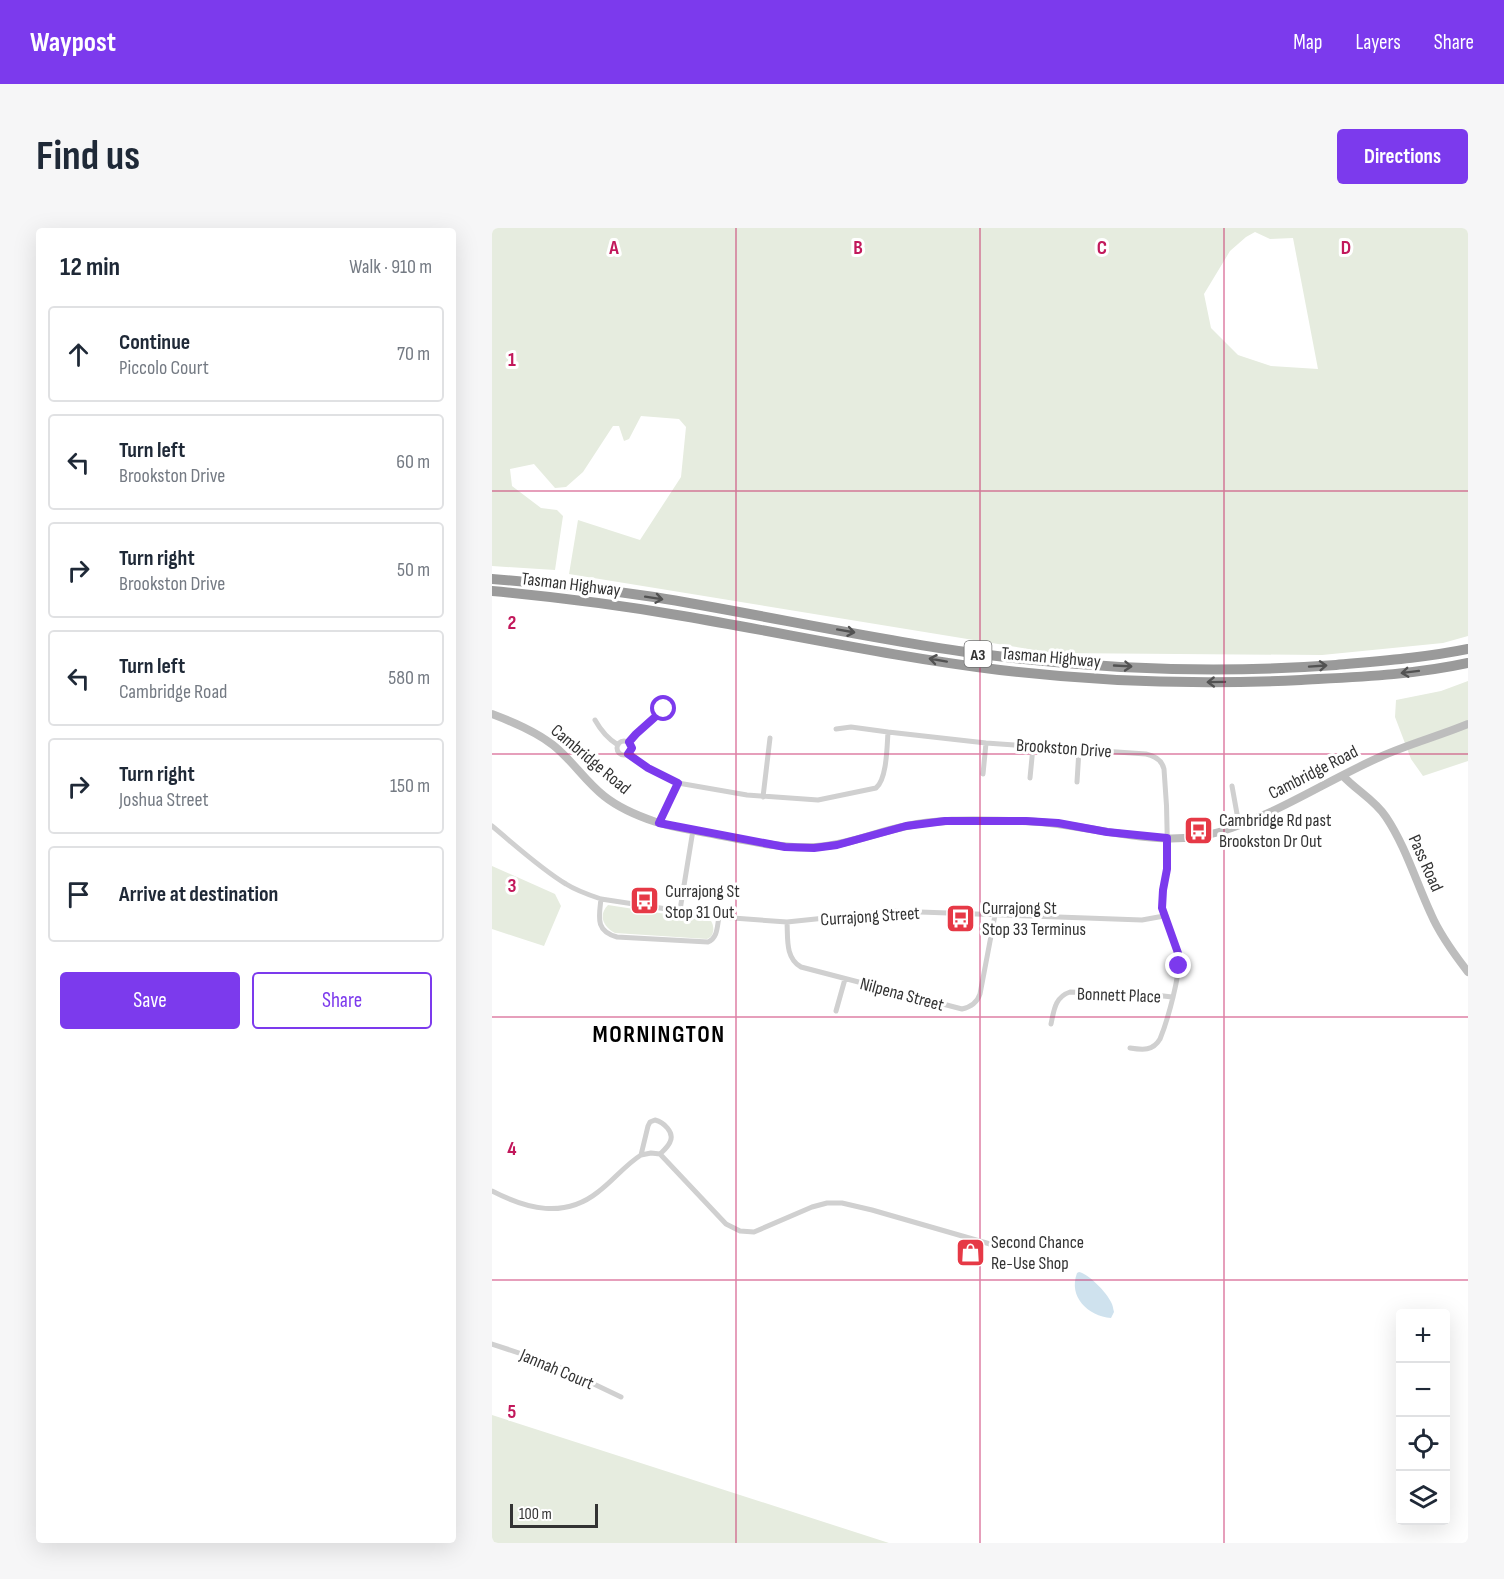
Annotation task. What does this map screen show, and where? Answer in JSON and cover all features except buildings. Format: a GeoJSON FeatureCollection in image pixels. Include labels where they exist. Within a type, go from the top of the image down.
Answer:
{"type":"FeatureCollection","features":[{"type":"Feature","properties":{"kind":"highway","name":"Tasman Highway"},"geometry":{"type":"LineString","coordinates":[[492,579],[652,597],[963,651],[1050,662],[1189,669],[1285,668],[1411,658],[1468,649]]}},
{"type":"Feature","properties":{"kind":"highway","name":"Tasman Highway"},"geometry":{"type":"LineString","coordinates":[[492,591],[616,605],[947,662],[1070,677],[1205,683],[1267,682],[1400,673],[1468,663]]}},
{"type":"Feature","properties":{"kind":"main road","name":"Cambridge Road"},"geometry":{"type":"LineString","coordinates":[[492,714],[522,726],[550,743],[563,753],[604,796],[638,815],[659,823],[693,830],[785,847],[814,848],[856,841],[906,826],[967,821],[1058,823],[1107,832],[1167,838],[1217,833],[1264,816],[1379,757],[1468,724]]}},
{"type":"Feature","properties":{"kind":"main road","name":"Pass Road"},"geometry":{"type":"LineString","coordinates":[[1343,776],[1374,803],[1386,817],[1399,840],[1432,916],[1468,972]]}},
{"type":"Feature","properties":{"kind":"street"},"geometry":{"type":"LineString","coordinates":[[629,742],[664,709],[668,699]]}},
{"type":"Feature","properties":{"kind":"street"},"geometry":{"type":"LineString","coordinates":[[595,720],[618,745]]}},
{"type":"Feature","properties":{"kind":"street","name":"Brookston Drive"},"geometry":{"type":"LineString","coordinates":[[836,729],[850,727],[986,743],[1146,754],[1157,758],[1163,765],[1167,838]]}},
{"type":"Feature","properties":{"kind":"street"},"geometry":{"type":"LineString","coordinates":[[618,745],[617,749],[620,753],[628,754],[648,768],[678,783],[764,797],[818,800],[879,786],[883,776],[888,732]]}},
{"type":"Feature","properties":{"kind":"street"},"geometry":{"type":"LineString","coordinates":[[764,797],[770,738]]}},
{"type":"Feature","properties":{"kind":"street"},"geometry":{"type":"LineString","coordinates":[[618,745],[623,741],[629,742]]}},
{"type":"Feature","properties":{"kind":"street"},"geometry":{"type":"LineString","coordinates":[[628,754],[632,748],[629,742]]}},
{"type":"Feature","properties":{"kind":"street"},"geometry":{"type":"LineString","coordinates":[[983,774],[986,743]]}},
{"type":"Feature","properties":{"kind":"street"},"geometry":{"type":"LineString","coordinates":[[1030,778],[1033,747]]}},
{"type":"Feature","properties":{"kind":"street"},"geometry":{"type":"LineString","coordinates":[[1077,782],[1079,750]]}},
{"type":"Feature","properties":{"kind":"street"},"geometry":{"type":"LineString","coordinates":[[659,823],[678,783]]}},
{"type":"Feature","properties":{"kind":"street"},"geometry":{"type":"LineString","coordinates":[[1232,786],[1239,825]]}},
{"type":"Feature","properties":{"kind":"street","name":"Currajong Street"},"geometry":{"type":"LineString","coordinates":[[492,826],[566,884],[601,898],[719,917],[787,922],[892,911],[1142,920],[1164,916]]}},
{"type":"Feature","properties":{"kind":"street"},"geometry":{"type":"LineString","coordinates":[[680,910],[693,830]]}},
{"type":"Feature","properties":{"kind":"street"},"geometry":{"type":"LineString","coordinates":[[1130,1048],[1145,1050],[1158,1043],[1179,972],[1179,959],[1164,916],[1162,898],[1167,869],[1167,838]]}},
{"type":"Feature","properties":{"kind":"street"},"geometry":{"type":"LineString","coordinates":[[601,898],[601,926],[608,934],[617,938],[708,942],[716,936],[719,917]]}},
{"type":"Feature","properties":{"kind":"street","name":"Nilpena Street"},"geometry":{"type":"LineString","coordinates":[[787,922],[789,952],[794,962],[801,967],[957,1008],[966,1008],[975,1003],[980,994],[995,915]]}},
{"type":"Feature","properties":{"kind":"street","name":"Nilpena Street"},"geometry":{"type":"LineString","coordinates":[[836,1011],[845,979]]}},
{"type":"Feature","properties":{"kind":"street","name":"Bonnett Place"},"geometry":{"type":"LineString","coordinates":[[1051,1024],[1057,1002],[1070,992],[1172,997]]}},
{"type":"Feature","properties":{"kind":"street"},"geometry":{"type":"LineString","coordinates":[[641,1155],[648,1126],[655,1120],[661,1122],[671,1135],[670,1142],[660,1154]]}},
{"type":"Feature","properties":{"kind":"street"},"geometry":{"type":"LineString","coordinates":[[492,1191],[517,1203],[535,1208],[550,1209],[567,1206],[585,1200],[598,1192],[631,1162],[641,1155],[651,1153],[660,1154],[726,1224],[740,1231],[760,1230],[812,1207],[827,1203],[842,1203],[990,1244]]}},
{"type":"Feature","properties":{"kind":"street","name":"Jannah Court"},"geometry":{"type":"LineString","coordinates":[[492,1344],[552,1364],[621,1397]]}},
{"type":"Feature","properties":{"kind":"shaded area"},"geometry":{"type":"Polygon","coordinates":[[[492,228],[1468,228],[1468,636],[1443,643],[1322,655],[1053,653],[569,574],[578,520],[640,540],[681,477],[686,427],[679,419],[641,416],[629,439],[624,441],[619,426],[613,426],[583,472],[566,487],[555,488],[534,464],[510,469],[512,486],[541,508],[557,510],[563,516],[555,570],[492,566],[492,228]],[[1255,232],[1230,251],[1204,294],[1211,328],[1238,355],[1271,366],[1318,369],[1293,238],[1270,239],[1255,232]]]}},
{"type":"Feature","properties":{"kind":"shaded area"},"geometry":{"type":"Polygon","coordinates":[[[1468,681],[1468,761],[1423,776],[1411,759],[1395,717],[1396,700],[1441,691],[1468,681]]]}},
{"type":"Feature","properties":{"kind":"shaded area"},"geometry":{"type":"Polygon","coordinates":[[[492,866],[555,894],[561,906],[544,946],[492,929],[492,866]]]}},
{"type":"Feature","properties":{"kind":"shaded area"},"geometry":{"type":"Polygon","coordinates":[[[608,905],[711,921],[713,932],[707,939],[615,933],[607,928],[603,920],[603,913],[608,905]]]}},
{"type":"Feature","properties":{"kind":"shaded area"},"geometry":{"type":"Polygon","coordinates":[[[492,1415],[889,1543],[492,1543],[492,1415]]]}},
{"type":"Feature","properties":{"kind":"water"},"geometry":{"type":"Polygon","coordinates":[[[1079,1272],[1092,1280],[1109,1298],[1114,1312],[1111,1318],[1095,1314],[1082,1304],[1075,1290],[1079,1272]]]}},
{"type":"Feature","properties":{"kind":"place","name":"Cambridge Rd past Brookston Dr Out"},"geometry":{"type":"Point","coordinates":[1198,830]}},
{"type":"Feature","properties":{"kind":"place","name":"Currajong St Stop 31 Out"},"geometry":{"type":"Point","coordinates":[644,901]}},
{"type":"Feature","properties":{"kind":"place","name":"Currajong St Stop 33 Terminus"},"geometry":{"type":"Point","coordinates":[961,918]}},
{"type":"Feature","properties":{"kind":"place","name":"Second Chance Re-Use Shop"},"geometry":{"type":"Point","coordinates":[970,1252]}},
{"type":"Feature","properties":{"kind":"district","name":"MORNINGTON"},"geometry":{"type":"Point","coordinates":[659,1034]}},
{"type":"Feature","properties":{"kind":"route"},"geometry":{"type":"LineString","coordinates":[[664,709],[629,742],[632,748],[628,754],[648,768],[678,783],[659,823],[785,847],[814,848],[856,841],[906,826],[945,821],[1058,823],[1107,832],[1167,838],[1167,869],[1162,908],[1178,953],[1179,966]]}}]}
